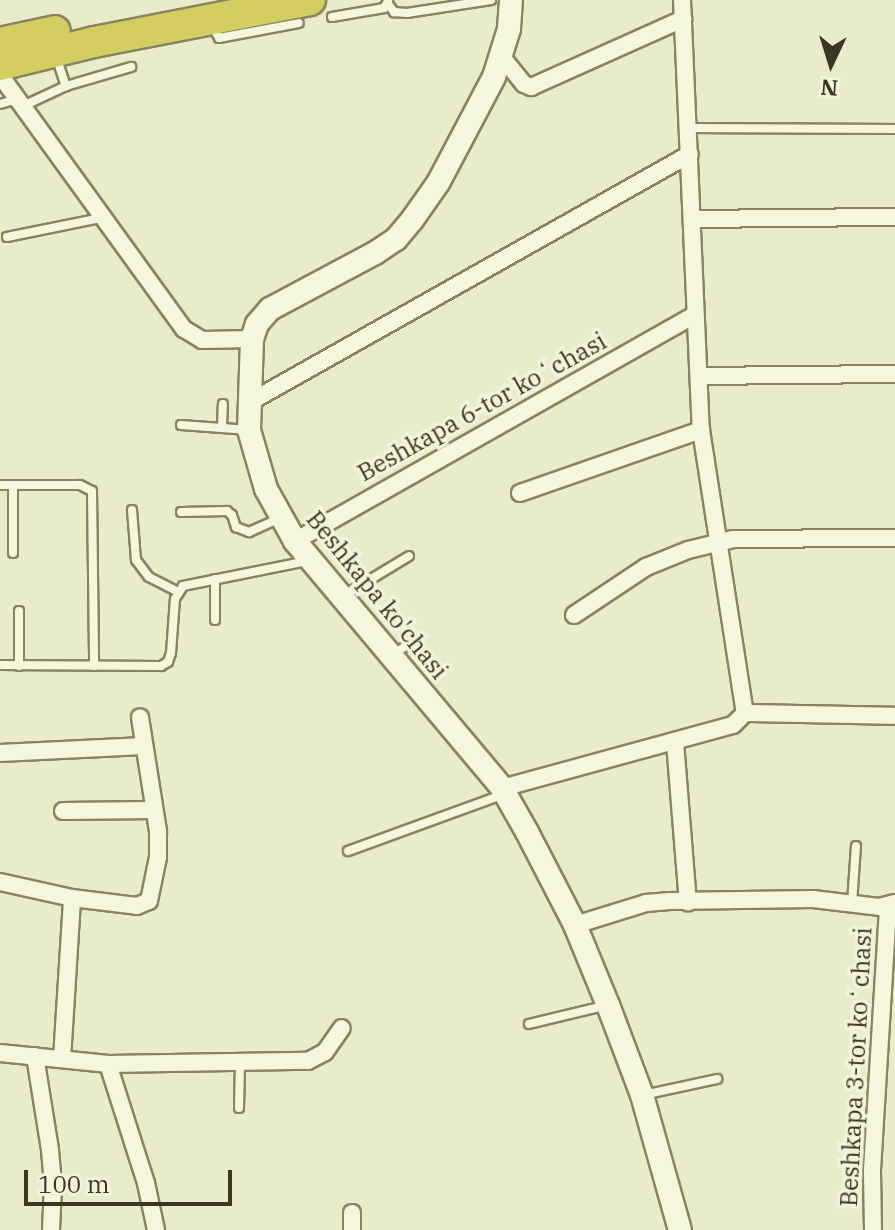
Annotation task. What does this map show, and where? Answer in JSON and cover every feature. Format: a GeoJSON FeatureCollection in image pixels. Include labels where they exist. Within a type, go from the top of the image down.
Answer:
{"type":"FeatureCollection","features":[{"type":"Feature","properties":{"kind":"highway"},"geometry":{"type":"LineString","coordinates":[[0,65],[206,10]]}},
{"type":"Feature","properties":{"kind":"highway"},"geometry":{"type":"LineString","coordinates":[[0,43],[206,10],[314,14]]}},
{"type":"Feature","properties":{"kind":"street"},"geometry":{"type":"LineString","coordinates":[[0,75],[184,329],[202,340],[252,339],[257,324],[270,309],[396,239],[438,183],[502,57],[511,0]]}},
{"type":"Feature","properties":{"kind":"street"},"geometry":{"type":"LineString","coordinates":[[682,0],[701,430],[745,713]]}},
{"type":"Feature","properties":{"kind":"street"},"geometry":{"type":"LineString","coordinates":[[502,57],[524,84],[531,87],[683,19]]}},
{"type":"Feature","properties":{"kind":"street"},"geometry":{"type":"LineString","coordinates":[[248,403],[690,154]]}},
{"type":"Feature","properties":{"kind":"street"},"geometry":{"type":"LineString","coordinates":[[693,219],[895,217]]}},
{"type":"Feature","properties":{"kind":"street","name":"Beshkapa 6-tor koʻchasi"},"geometry":{"type":"LineString","coordinates":[[295,541],[694,315]]}},
{"type":"Feature","properties":{"kind":"street","name":"Beshkapa ko'chasi"},"geometry":{"type":"LineString","coordinates":[[252,339],[249,430],[266,489],[295,541],[504,791],[575,925],[608,1005],[642,1095],[680,1230]]}},
{"type":"Feature","properties":{"kind":"street"},"geometry":{"type":"LineString","coordinates":[[699,376],[895,374]]}},
{"type":"Feature","properties":{"kind":"street"},"geometry":{"type":"LineString","coordinates":[[520,493],[701,430]]}},
{"type":"Feature","properties":{"kind":"street"},"geometry":{"type":"LineString","coordinates":[[574,615],[646,567],[733,539],[895,538]]}},
{"type":"Feature","properties":{"kind":"street"},"geometry":{"type":"LineString","coordinates":[[504,791],[733,725],[745,713],[895,716]]}},
{"type":"Feature","properties":{"kind":"street"},"geometry":{"type":"LineString","coordinates":[[0,882],[72,898],[137,906],[149,901],[158,857],[140,717]]}},
{"type":"Feature","properties":{"kind":"street"},"geometry":{"type":"LineString","coordinates":[[675,742],[688,902]]}},
{"type":"Feature","properties":{"kind":"street"},"geometry":{"type":"LineString","coordinates":[[0,753],[144,746]]}},
{"type":"Feature","properties":{"kind":"street"},"geometry":{"type":"LineString","coordinates":[[63,811],[154,810]]}},
{"type":"Feature","properties":{"kind":"street"},"geometry":{"type":"LineString","coordinates":[[62,1059],[72,898]]}},
{"type":"Feature","properties":{"kind":"street","name":"Beshkapa 3-tor koʻchasi"},"geometry":{"type":"LineString","coordinates":[[575,925],[646,903],[813,899],[892,905],[874,1141],[873,1230]]}},
{"type":"Feature","properties":{"kind":"street"},"geometry":{"type":"LineString","coordinates":[[0,1053],[108,1064],[319,1058],[342,1028]]}},
{"type":"Feature","properties":{"kind":"street"},"geometry":{"type":"LineString","coordinates":[[35,1056],[51,1162],[51,1230]]}},
{"type":"Feature","properties":{"kind":"street"},"geometry":{"type":"LineString","coordinates":[[108,1064],[146,1183],[156,1230]]}},
{"type":"Feature","properties":{"kind":"lane"},"geometry":{"type":"LineString","coordinates":[[314,14],[388,2],[394,12],[407,13],[491,0]]}},
{"type":"Feature","properties":{"kind":"lane"},"geometry":{"type":"LineString","coordinates":[[55,52],[66,86]]}},
{"type":"Feature","properties":{"kind":"lane"},"geometry":{"type":"LineString","coordinates":[[0,104],[20,102],[131,67]]}},
{"type":"Feature","properties":{"kind":"lane"},"geometry":{"type":"LineString","coordinates":[[688,128],[895,129]]}},
{"type":"Feature","properties":{"kind":"lane"},"geometry":{"type":"LineString","coordinates":[[7,237],[105,217]]}},
{"type":"Feature","properties":{"kind":"lane"},"geometry":{"type":"LineString","coordinates":[[222,428],[223,404]]}},
{"type":"Feature","properties":{"kind":"lane"},"geometry":{"type":"LineString","coordinates":[[181,425],[249,430]]}},
{"type":"Feature","properties":{"kind":"lane"},"geometry":{"type":"LineString","coordinates":[[0,485],[80,485],[92,491],[94,666]]}},
{"type":"Feature","properties":{"kind":"lane"},"geometry":{"type":"LineString","coordinates":[[13,485],[13,553]]}},
{"type":"Feature","properties":{"kind":"lane"},"geometry":{"type":"LineString","coordinates":[[132,510],[136,560],[149,577],[178,592]]}},
{"type":"Feature","properties":{"kind":"lane"},"geometry":{"type":"LineString","coordinates":[[181,512],[227,511],[236,527],[249,532],[281,517]]}},
{"type":"Feature","properties":{"kind":"lane"},"geometry":{"type":"LineString","coordinates":[[342,597],[409,556]]}},
{"type":"Feature","properties":{"kind":"lane"},"geometry":{"type":"LineString","coordinates":[[0,665],[161,666],[168,662],[178,592],[192,583],[311,560]]}},
{"type":"Feature","properties":{"kind":"lane"},"geometry":{"type":"LineString","coordinates":[[215,579],[215,620]]}},
{"type":"Feature","properties":{"kind":"lane"},"geometry":{"type":"LineString","coordinates":[[19,611],[19,666]]}},
{"type":"Feature","properties":{"kind":"lane"},"geometry":{"type":"LineString","coordinates":[[392,655],[412,641]]}},
{"type":"Feature","properties":{"kind":"lane"},"geometry":{"type":"LineString","coordinates":[[348,851],[504,791]]}},
{"type":"Feature","properties":{"kind":"lane"},"geometry":{"type":"LineString","coordinates":[[852,904],[856,846]]}},
{"type":"Feature","properties":{"kind":"lane"},"geometry":{"type":"LineString","coordinates":[[529,1024],[608,1005]]}},
{"type":"Feature","properties":{"kind":"lane"},"geometry":{"type":"LineString","coordinates":[[239,1108],[240,1062]]}},
{"type":"Feature","properties":{"kind":"lane"},"geometry":{"type":"LineString","coordinates":[[642,1095],[717,1079]]}}]}
